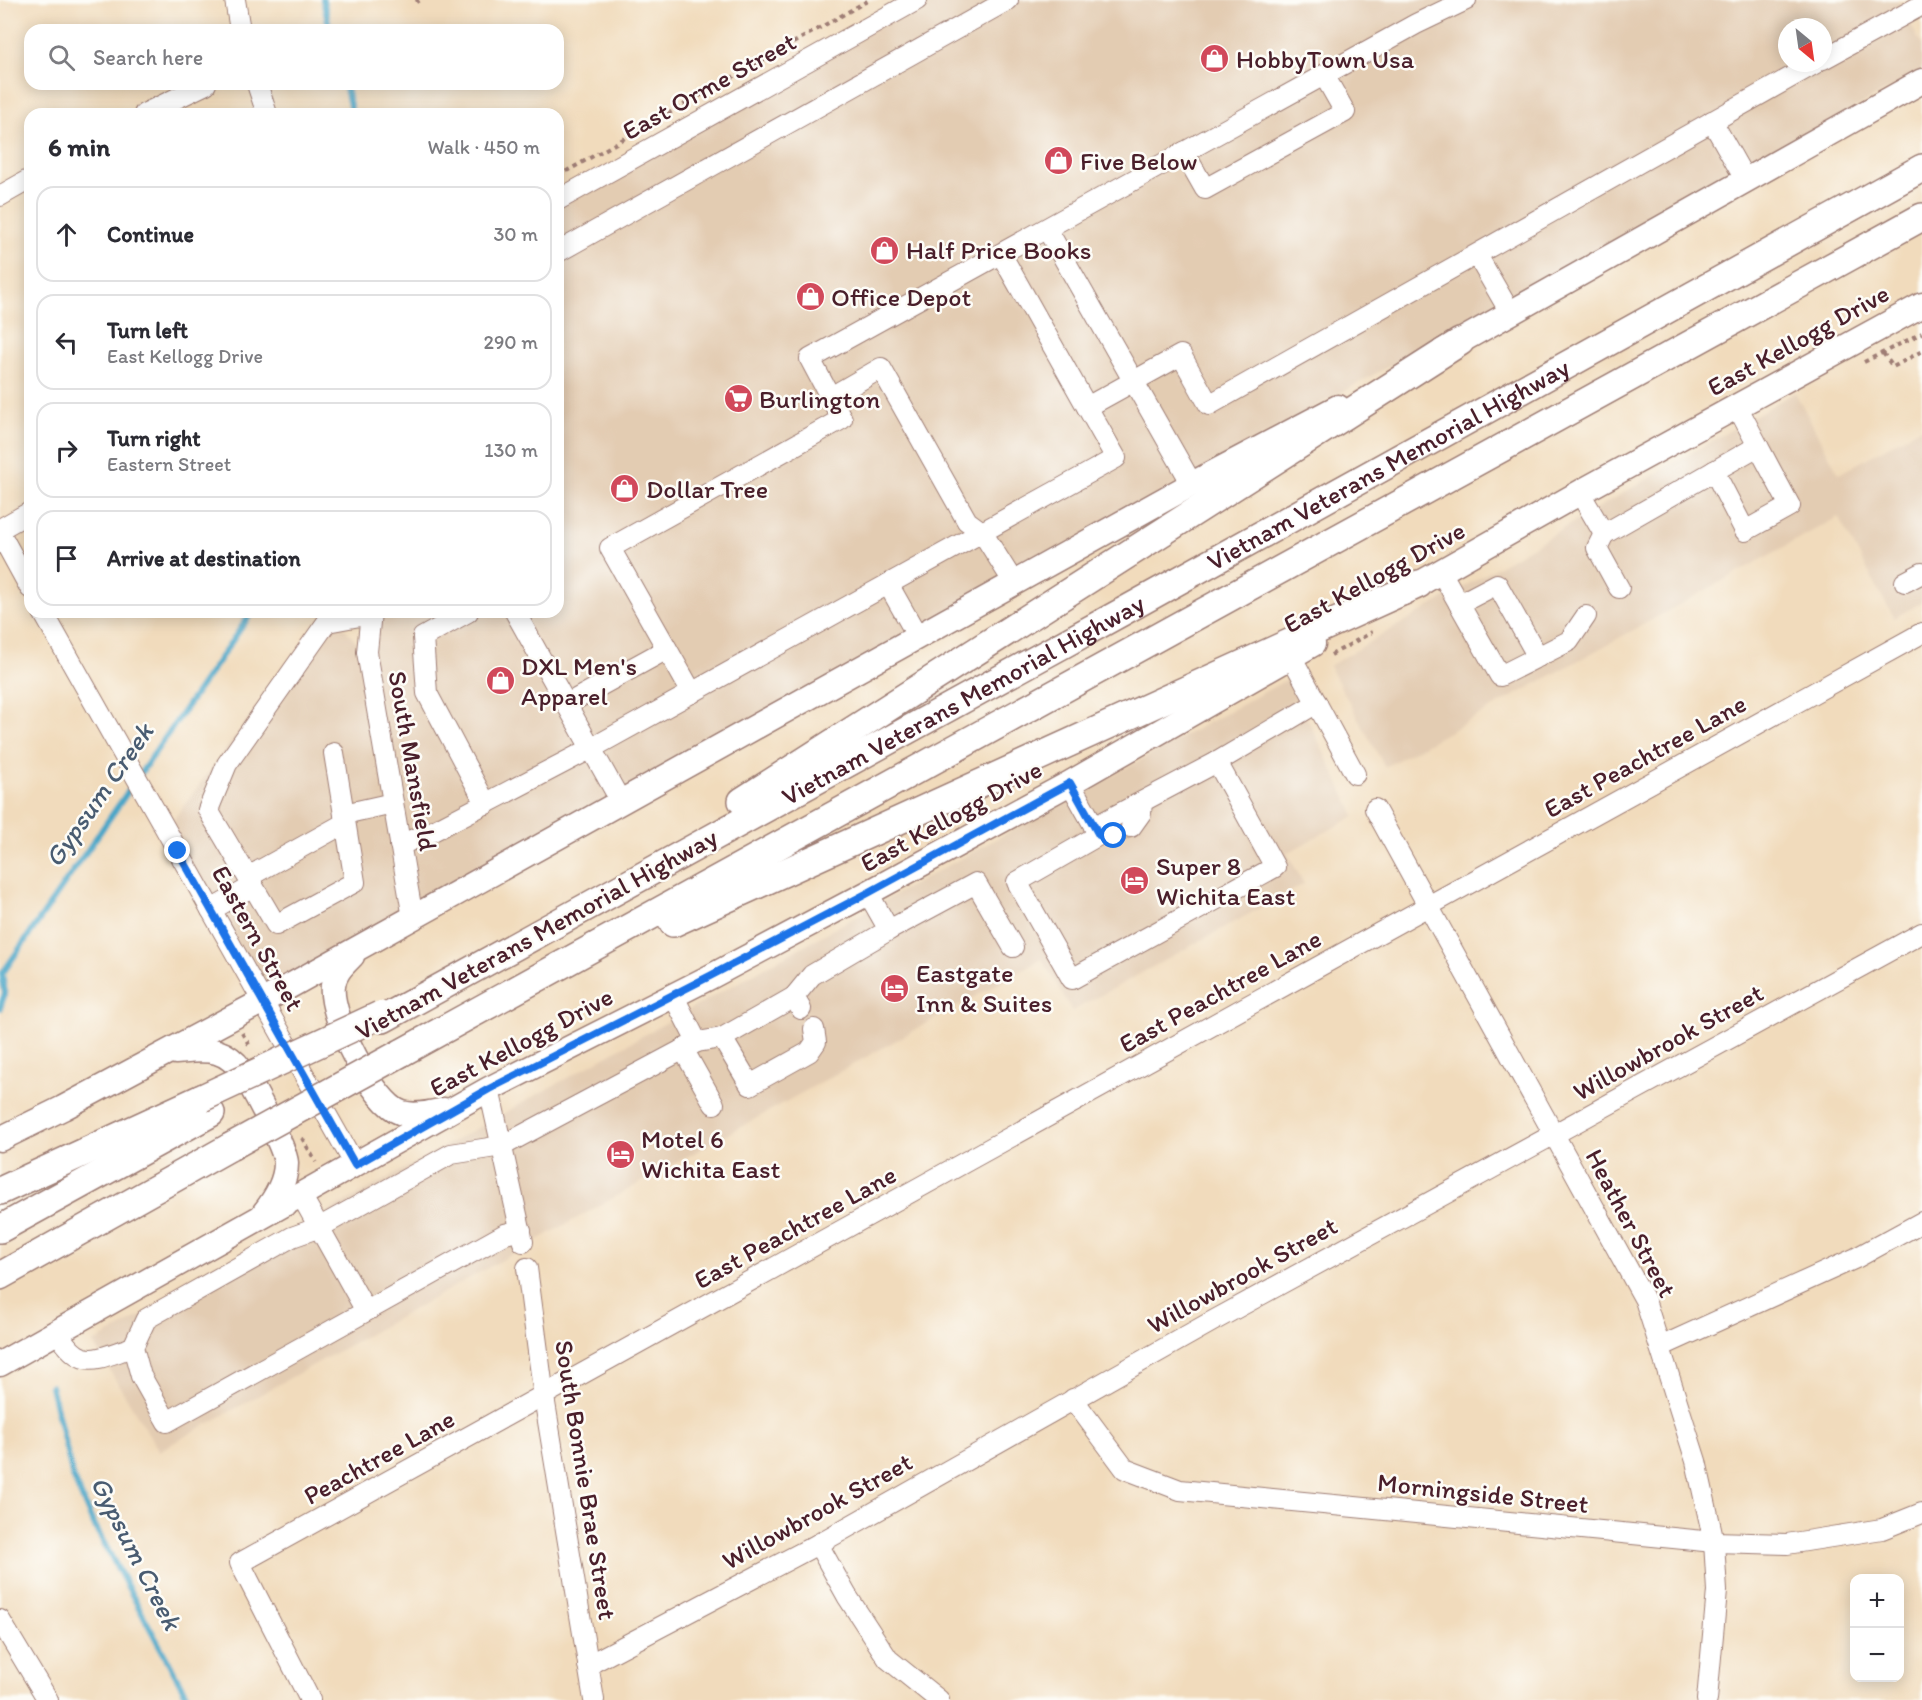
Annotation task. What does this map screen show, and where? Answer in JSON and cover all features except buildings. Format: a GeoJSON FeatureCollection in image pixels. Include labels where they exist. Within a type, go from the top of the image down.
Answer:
{"type":"FeatureCollection","features":[{"type":"Feature","properties":{"kind":"highway","name":"Vietnam Veterans Memorial Highway"},"geometry":{"type":"LineString","coordinates":[[0,1229],[206,1105],[436,988],[1132,606],[1922,168]]}},
{"type":"Feature","properties":{"kind":"highway","name":"Vietnam Veterans Memorial Highway"},"geometry":{"type":"LineString","coordinates":[[0,1276],[175,1177],[1922,217]]}},
{"type":"Feature","properties":{"kind":"highway"},"geometry":{"type":"LineString","coordinates":[[536,933],[1460,342]]}},
{"type":"Feature","properties":{"kind":"highway"},"geometry":{"type":"LineString","coordinates":[[481,1010],[1430,578]]}},
{"type":"Feature","properties":{"kind":"highway"},"geometry":{"type":"LineString","coordinates":[[0,1191],[206,1105]]}},
{"type":"Feature","properties":{"kind":"highway"},"geometry":{"type":"LineString","coordinates":[[0,1290],[175,1177]]}},
{"type":"Feature","properties":{"kind":"main road"},"geometry":{"type":"LineString","coordinates":[[0,1139],[63,1108],[360,948],[1192,484],[1511,314],[1922,81]]}},
{"type":"Feature","properties":{"kind":"main road"},"geometry":{"type":"LineString","coordinates":[[1894,97],[1922,96]]}},
{"type":"Feature","properties":{"kind":"main road","name":"East Kellogg Drive"},"geometry":{"type":"LineString","coordinates":[[0,1364],[489,1089],[868,893],[1070,783],[1580,493],[1922,305]]}},
{"type":"Feature","properties":{"kind":"main road"},"geometry":{"type":"LineString","coordinates":[[360,948],[338,970],[332,987],[333,1005],[368,1079],[380,1097],[400,1113],[429,1113],[456,1107]]}},
{"type":"Feature","properties":{"kind":"main road"},"geometry":{"type":"LineString","coordinates":[[167,1052],[198,1050],[217,1052],[232,1059],[242,1071],[282,1145],[286,1162],[284,1178],[276,1197],[261,1217]]}},
{"type":"Feature","properties":{"kind":"street"},"geometry":{"type":"LineString","coordinates":[[235,0],[239,24]]}},
{"type":"Feature","properties":{"kind":"street","name":"East Orme Street"},"geometry":{"type":"LineString","coordinates":[[564,197],[917,0]]}},
{"type":"Feature","properties":{"kind":"street"},"geometry":{"type":"LineString","coordinates":[[564,249],[1008,0]]}},
{"type":"Feature","properties":{"kind":"street"},"geometry":{"type":"LineString","coordinates":[[692,693],[610,548],[842,419],[810,359],[1416,24],[1466,0]]}},
{"type":"Feature","properties":{"kind":"street"},"geometry":{"type":"LineString","coordinates":[[1832,54],[1922,5]]}},
{"type":"Feature","properties":{"kind":"street"},"geometry":{"type":"LineString","coordinates":[[1087,407],[1181,355],[1209,405],[1800,72]]}},
{"type":"Feature","properties":{"kind":"street"},"geometry":{"type":"LineString","coordinates":[[1185,152],[1205,189],[1325,123],[1345,111],[1324,75]]}},
{"type":"Feature","properties":{"kind":"street"},"geometry":{"type":"LineString","coordinates":[[156,108],[194,90]]}},
{"type":"Feature","properties":{"kind":"street"},"geometry":{"type":"LineString","coordinates":[[259,90],[265,108]]}},
{"type":"Feature","properties":{"kind":"street"},"geometry":{"type":"LineString","coordinates":[[1712,121],[1746,181]]}},
{"type":"Feature","properties":{"kind":"street"},"geometry":{"type":"LineString","coordinates":[[0,196],[24,182]]}},
{"type":"Feature","properties":{"kind":"street"},"geometry":{"type":"LineString","coordinates":[[1047,229],[1192,484]]}},
{"type":"Feature","properties":{"kind":"street"},"geometry":{"type":"LineString","coordinates":[[400,845],[433,831],[592,748],[1116,458],[1001,254]]}},
{"type":"Feature","properties":{"kind":"street"},"geometry":{"type":"LineString","coordinates":[[1477,255],[1511,314]]}},
{"type":"Feature","properties":{"kind":"street"},"geometry":{"type":"LineString","coordinates":[[831,397],[880,368],[968,521],[982,532],[1014,584]]}},
{"type":"Feature","properties":{"kind":"street"},"geometry":{"type":"LineString","coordinates":[[1714,471],[1745,531],[1790,506],[1737,406]]}},
{"type":"Feature","properties":{"kind":"street"},"geometry":{"type":"LineString","coordinates":[[1619,588],[1597,548],[1604,534],[1758,446]]}},
{"type":"Feature","properties":{"kind":"street"},"geometry":{"type":"LineString","coordinates":[[1580,493],[1604,534]]}},
{"type":"Feature","properties":{"kind":"street"},"geometry":{"type":"LineString","coordinates":[[24,516],[0,531],[24,577]]}},
{"type":"Feature","properties":{"kind":"street"},"geometry":{"type":"LineString","coordinates":[[1430,578],[1459,604],[1500,676],[1569,641],[1586,616]]}},
{"type":"Feature","properties":{"kind":"street"},"geometry":{"type":"LineString","coordinates":[[888,584],[918,637]]}},
{"type":"Feature","properties":{"kind":"street"},"geometry":{"type":"LineString","coordinates":[[1459,604],[1497,584],[1538,657]]}},
{"type":"Feature","properties":{"kind":"street","name":"Eastern Street"},"geometry":{"type":"LineString","coordinates":[[47,618],[113,739],[355,1165]]}},
{"type":"Feature","properties":{"kind":"street"},"geometry":{"type":"LineString","coordinates":[[334,753],[355,882],[276,925],[208,810],[227,764],[327,622],[347,618]]}},
{"type":"Feature","properties":{"kind":"street","name":"South Mansfield"},"geometry":{"type":"LineString","coordinates":[[371,618],[368,652],[413,918]]}},
{"type":"Feature","properties":{"kind":"street"},"geometry":{"type":"LineString","coordinates":[[457,618],[423,637],[427,693],[486,804]]}},
{"type":"Feature","properties":{"kind":"street"},"geometry":{"type":"LineString","coordinates":[[518,618],[621,802]]}},
{"type":"Feature","properties":{"kind":"street","name":"East Peachtree Lane"},"geometry":{"type":"LineString","coordinates":[[544,1397],[1922,633]]}},
{"type":"Feature","properties":{"kind":"street"},"geometry":{"type":"LineString","coordinates":[[567,704],[667,649]]}},
{"type":"Feature","properties":{"kind":"street"},"geometry":{"type":"LineString","coordinates":[[1291,656],[1355,774]]}},
{"type":"Feature","properties":{"kind":"street"},"geometry":{"type":"LineString","coordinates":[[1110,831],[1142,802],[1217,762],[1317,703]]}},
{"type":"Feature","properties":{"kind":"street"},"geometry":{"type":"LineString","coordinates":[[1142,802],[1141,813],[1017,882],[1072,979],[1275,867],[1217,762]]}},
{"type":"Feature","properties":{"kind":"street"},"geometry":{"type":"LineString","coordinates":[[1070,783],[1110,831]]}},
{"type":"Feature","properties":{"kind":"street"},"geometry":{"type":"LineString","coordinates":[[211,910],[345,818],[393,803]]}},
{"type":"Feature","properties":{"kind":"street","name":"Heather Street"},"geometry":{"type":"LineString","coordinates":[[1375,809],[1645,1300],[1696,1461],[1714,1542],[1717,1590],[1707,1700]]}},
{"type":"Feature","properties":{"kind":"street"},"geometry":{"type":"LineString","coordinates":[[489,1089],[502,1146],[522,1236],[505,1234],[167,1422],[141,1376],[133,1347],[146,1319],[292,1237],[320,1227],[451,1154],[502,1146],[690,1046],[722,1038],[797,1003],[812,975],[888,930],[976,883],[1013,947]]}},
{"type":"Feature","properties":{"kind":"street"},"geometry":{"type":"LineString","coordinates":[[868,893],[888,930]]}},
{"type":"Feature","properties":{"kind":"street","name":"Willowbrook Street"},"geometry":{"type":"LineString","coordinates":[[588,1665],[818,1544],[1073,1399],[1922,933]]}},
{"type":"Feature","properties":{"kind":"street"},"geometry":{"type":"LineString","coordinates":[[673,995],[690,1046],[714,1104]]}},
{"type":"Feature","properties":{"kind":"street"},"geometry":{"type":"LineString","coordinates":[[722,1038],[750,1085],[809,1052],[816,1042],[814,1029]]}},
{"type":"Feature","properties":{"kind":"street"},"geometry":{"type":"LineString","coordinates":[[301,1195],[366,1311]]}},
{"type":"Feature","properties":{"kind":"street"},"geometry":{"type":"LineString","coordinates":[[1660,1347],[1856,1258],[1922,1222]]}},
{"type":"Feature","properties":{"kind":"street","name":"South Bonnie Brae Street"},"geometry":{"type":"LineString","coordinates":[[527,1268],[544,1397],[594,1700]]}},
{"type":"Feature","properties":{"kind":"street"},"geometry":{"type":"LineString","coordinates":[[57,1331],[67,1347],[79,1358],[97,1359],[133,1347]]}},
{"type":"Feature","properties":{"kind":"street","name":"Peachtree Lane"},"geometry":{"type":"LineString","coordinates":[[310,1700],[240,1563],[544,1397]]}},
{"type":"Feature","properties":{"kind":"street","name":"Morningside Street"},"geometry":{"type":"LineString","coordinates":[[1073,1399],[1125,1469],[1180,1490],[1714,1542],[1787,1544],[1882,1529],[1922,1513]]}},
{"type":"Feature","properties":{"kind":"street"},"geometry":{"type":"LineString","coordinates":[[818,1544],[847,1596],[888,1659],[939,1700]]}},
{"type":"Feature","properties":{"kind":"street"},"geometry":{"type":"LineString","coordinates":[[0,1620],[48,1700]]}},
{"type":"Feature","properties":{"kind":"path"},"geometry":{"type":"LineString","coordinates":[[564,173],[868,0]]}},
{"type":"Feature","properties":{"kind":"path"},"geometry":{"type":"LineString","coordinates":[[1883,353],[1893,367],[1922,351]]}},
{"type":"Feature","properties":{"kind":"shaded area"},"geometry":{"type":"Polygon","coordinates":[[[915,0],[1898,0],[1922,46],[1922,71],[254,995],[163,834],[323,618],[336,618],[359,645],[361,618],[564,618],[564,200],[915,0]]]}},
{"type":"Feature","properties":{"kind":"shaded area"},"geometry":{"type":"Polygon","coordinates":[[[1795,392],[1839,474],[1922,427],[1922,602],[1894,618],[1838,517],[1385,767],[1329,666],[1795,392]]]}},
{"type":"Feature","properties":{"kind":"shaded area"},"geometry":{"type":"Polygon","coordinates":[[[1288,679],[1355,816],[1287,853],[1304,884],[1072,1011],[1042,959],[159,1451],[93,1343],[889,898],[1288,679]]]}},
{"type":"Feature","properties":{"kind":"waterway","name":"Gypsum Creek"},"geometry":{"type":"LineString","coordinates":[[323,0],[329,24]]}},
{"type":"Feature","properties":{"kind":"waterway","name":"Gypsum Creek"},"geometry":{"type":"LineString","coordinates":[[346,90],[351,108]]}},
{"type":"Feature","properties":{"kind":"waterway","name":"Gypsum Creek"},"geometry":{"type":"LineString","coordinates":[[0,1008],[5,993],[2,974],[248,618]]}},
{"type":"Feature","properties":{"kind":"waterway","name":"Gypsum Creek"},"geometry":{"type":"LineString","coordinates":[[51,1386],[73,1477],[92,1521],[189,1700]]}},
{"type":"Feature","properties":{"kind":"tunnel"},"geometry":{"type":"LineString","coordinates":[[1114,836],[1131,827]]}},
{"type":"Feature","properties":{"kind":"place","name":"HobbyTown Usa"},"geometry":{"type":"Point","coordinates":[1215,59]}},
{"type":"Feature","properties":{"kind":"place","name":"Five Below"},"geometry":{"type":"Point","coordinates":[1059,161]}},
{"type":"Feature","properties":{"kind":"place","name":"Half Price Books"},"geometry":{"type":"Point","coordinates":[885,250]}},
{"type":"Feature","properties":{"kind":"place","name":"Office Depot"},"geometry":{"type":"Point","coordinates":[810,297]}},
{"type":"Feature","properties":{"kind":"place","name":"Burlington"},"geometry":{"type":"Point","coordinates":[738,399]}},
{"type":"Feature","properties":{"kind":"place","name":"Dollar Tree"},"geometry":{"type":"Point","coordinates":[625,489]}},
{"type":"Feature","properties":{"kind":"place","name":"DXL Men's Apparel"},"geometry":{"type":"Point","coordinates":[500,681]}},
{"type":"Feature","properties":{"kind":"place","name":"Super 8 Wichita East"},"geometry":{"type":"Point","coordinates":[1135,881]}},
{"type":"Feature","properties":{"kind":"place","name":"Eastgate Inn & Suites"},"geometry":{"type":"Point","coordinates":[895,988]}},
{"type":"Feature","properties":{"kind":"place","name":"Motel 6 Wichita East"},"geometry":{"type":"Point","coordinates":[620,1154]}},
{"type":"Feature","properties":{"kind":"route"},"geometry":{"type":"LineString","coordinates":[[178,851],[355,1165],[489,1089],[868,893],[1070,783],[1099,835],[1114,836]]}}]}
